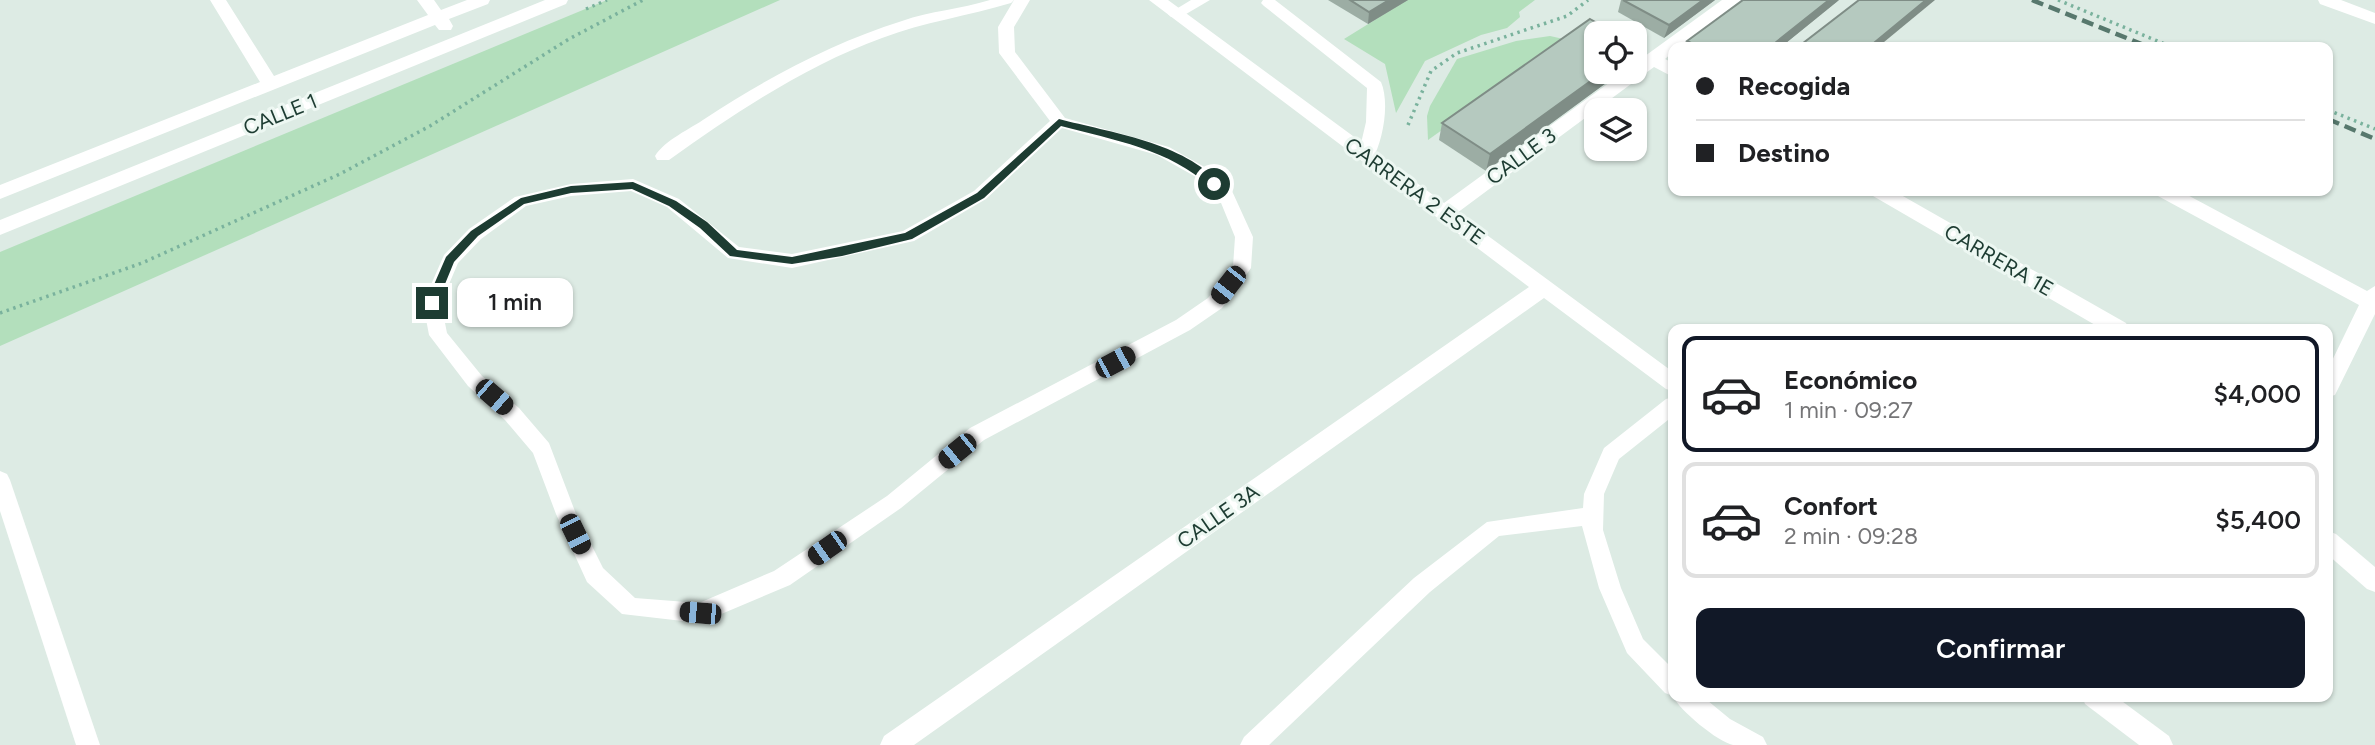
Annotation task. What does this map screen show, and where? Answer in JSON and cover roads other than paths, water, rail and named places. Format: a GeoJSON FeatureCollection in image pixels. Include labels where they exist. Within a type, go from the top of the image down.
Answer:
{"type":"FeatureCollection","features":[{"type":"Feature","properties":{"kind":"street"},"geometry":{"type":"LineString","coordinates":[[218,0],[271,85]]}},
{"type":"Feature","properties":{"kind":"street"},"geometry":{"type":"LineString","coordinates":[[425,0],[457,43]]}},
{"type":"Feature","properties":{"kind":"street","name":"CALLE 1"},"geometry":{"type":"LineString","coordinates":[[0,192],[482,0]]}},
{"type":"Feature","properties":{"kind":"street","name":"CALLE 1"},"geometry":{"type":"LineString","coordinates":[[0,228],[560,0]]}},
{"type":"Feature","properties":{"kind":"street","name":"CARRERA 2 ESTE"},"geometry":{"type":"LineString","coordinates":[[1157,0],[1668,379]]}},
{"type":"Feature","properties":{"kind":"street","name":"CALLE 3"},"geometry":{"type":"LineString","coordinates":[[1676,42],[1733,0]]}},
{"type":"Feature","properties":{"kind":"street"},"geometry":{"type":"LineString","coordinates":[[2326,0],[2375,19]]}},
{"type":"Feature","properties":{"kind":"street","name":"CALLE 3"},"geometry":{"type":"LineString","coordinates":[[1445,212],[1668,48]]}},
{"type":"Feature","properties":{"kind":"street"},"geometry":{"type":"LineString","coordinates":[[1653,59],[1668,68]]}},
{"type":"Feature","properties":{"kind":"street","name":"CARRERA 1E"},"geometry":{"type":"LineString","coordinates":[[1889,196],[2110,324]]}},
{"type":"Feature","properties":{"kind":"street"},"geometry":{"type":"LineString","coordinates":[[2175,196],[2373,298],[2333,379]]}},
{"type":"Feature","properties":{"kind":"street","name":"CALLE 3A"},"geometry":{"type":"LineString","coordinates":[[893,745],[1544,287]]}},
{"type":"Feature","properties":{"kind":"street"},"geometry":{"type":"LineString","coordinates":[[2333,545],[2375,582]]}},
{"type":"Feature","properties":{"kind":"street"},"geometry":{"type":"LineString","coordinates":[[2102,702],[2160,745]]}},
{"type":"Feature","properties":{"kind":"lane"},"geometry":{"type":"LineString","coordinates":[[663,156],[715,118],[776,83],[869,37],[910,23],[955,15],[1006,0]]}},
{"type":"Feature","properties":{"kind":"lane"},"geometry":{"type":"LineString","coordinates":[[1022,0],[1006,27],[1007,53],[1059,122],[1163,151],[1202,173],[1226,195],[1244,237],[1242,268],[1215,303],[1183,325],[977,434],[894,502],[782,578],[700,613],[630,607],[595,575],[566,514],[542,449],[512,414],[475,382],[438,335],[432,303],[450,260],[475,234],[521,201],[571,190],[633,185],[673,203],[704,225],[734,253],[792,261],[908,236],[980,195],[1059,122]]}},
{"type":"Feature","properties":{"kind":"lane"},"geometry":{"type":"LineString","coordinates":[[1176,14],[1202,0]]}},
{"type":"Feature","properties":{"kind":"lane"},"geometry":{"type":"LineString","coordinates":[[1269,3],[1376,86],[1377,113],[1374,134],[1366,156]]}},
{"type":"Feature","properties":{"kind":"lane"},"geometry":{"type":"LineString","coordinates":[[1668,409],[1611,454],[1594,494],[1592,530],[1610,588],[1635,646],[1668,680]]}},
{"type":"Feature","properties":{"kind":"lane"},"geometry":{"type":"LineString","coordinates":[[2,492],[88,745]]}},
{"type":"Feature","properties":{"kind":"lane"},"geometry":{"type":"LineString","coordinates":[[1252,745],[1422,585],[1494,528],[1593,516]]}},
{"type":"Feature","properties":{"kind":"lane"},"geometry":{"type":"LineString","coordinates":[[1689,702],[1720,736],[1755,745]]}},
{"type":"Feature","properties":{"kind":"railway"},"geometry":{"type":"LineString","coordinates":[[2032,0],[2137,42]]}},
{"type":"Feature","properties":{"kind":"railway"},"geometry":{"type":"LineString","coordinates":[[2333,121],[2375,139]]}}]}
